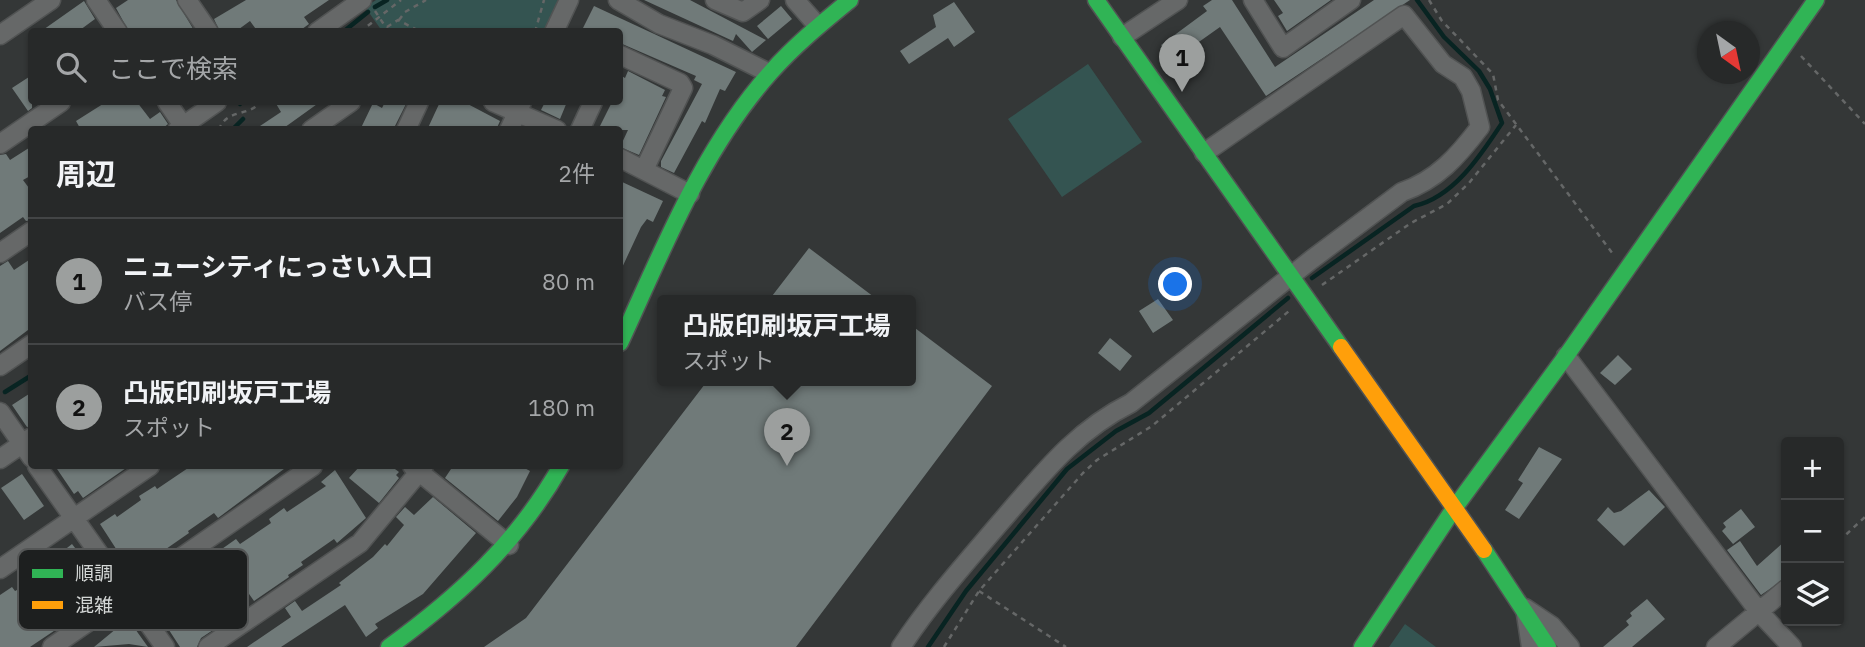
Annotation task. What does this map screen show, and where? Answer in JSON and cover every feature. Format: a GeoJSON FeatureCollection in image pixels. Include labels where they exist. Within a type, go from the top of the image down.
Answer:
{"type":"FeatureCollection","features":[{"type":"Feature","properties":{"kind":"street"},"geometry":{"type":"LineString","coordinates":[[0,35],[51,0]]}},
{"type":"Feature","properties":{"kind":"street"},"geometry":{"type":"LineString","coordinates":[[96,0],[115,28]]}},
{"type":"Feature","properties":{"kind":"street"},"geometry":{"type":"LineString","coordinates":[[556,28],[569,0]]}},
{"type":"Feature","properties":{"kind":"street"},"geometry":{"type":"LineString","coordinates":[[618,0],[659,24],[713,45],[767,72]]}},
{"type":"Feature","properties":{"kind":"street"},"geometry":{"type":"LineString","coordinates":[[715,0],[743,12],[760,0]]}},
{"type":"Feature","properties":{"kind":"street"},"geometry":{"type":"LineString","coordinates":[[795,0],[817,25]]}},
{"type":"Feature","properties":{"kind":"street"},"geometry":{"type":"LineString","coordinates":[[623,337],[721,134],[767,72],[817,25],[850,0]]}},
{"type":"Feature","properties":{"kind":"street"},"geometry":{"type":"LineString","coordinates":[[1096,0],[1453,510],[1525,608],[1548,647]]}},
{"type":"Feature","properties":{"kind":"street"},"geometry":{"type":"LineString","coordinates":[[1253,0],[1283,48],[1351,0]]}},
{"type":"Feature","properties":{"kind":"street"},"geometry":{"type":"LineString","coordinates":[[1362,647],[1453,510],[1566,356],[1816,0]]}},
{"type":"Feature","properties":{"kind":"street"},"geometry":{"type":"LineString","coordinates":[[1122,37],[1175,1]]}},
{"type":"Feature","properties":{"kind":"street"},"geometry":{"type":"LineString","coordinates":[[196,3],[207,28]]}},
{"type":"Feature","properties":{"kind":"street"},"geometry":{"type":"LineString","coordinates":[[324,28],[368,4]]}},
{"type":"Feature","properties":{"kind":"street"},"geometry":{"type":"LineString","coordinates":[[901,647],[930,604],[1066,448],[1100,419],[1131,403],[1402,192],[1419,186],[1445,169],[1480,127],[1471,91],[1463,77],[1443,64],[1404,15],[1204,153]]}},
{"type":"Feature","properties":{"kind":"street"},"geometry":{"type":"LineString","coordinates":[[623,56],[680,83],[683,88],[644,170]]}},
{"type":"Feature","properties":{"kind":"street"},"geometry":{"type":"LineString","coordinates":[[0,144],[57,105]]}},
{"type":"Feature","properties":{"kind":"street"},"geometry":{"type":"LineString","coordinates":[[169,105],[181,126]]}},
{"type":"Feature","properties":{"kind":"street"},"geometry":{"type":"LineString","coordinates":[[185,126],[213,105]]}},
{"type":"Feature","properties":{"kind":"street"},"geometry":{"type":"LineString","coordinates":[[317,126],[347,105]]}},
{"type":"Feature","properties":{"kind":"street"},"geometry":{"type":"LineString","coordinates":[[407,126],[418,105]]}},
{"type":"Feature","properties":{"kind":"street"},"geometry":{"type":"LineString","coordinates":[[582,126],[592,105]]}},
{"type":"Feature","properties":{"kind":"street"},"geometry":{"type":"LineString","coordinates":[[511,126],[519,107],[550,126]]}},
{"type":"Feature","properties":{"kind":"street"},"geometry":{"type":"LineString","coordinates":[[623,160],[690,194]]}},
{"type":"Feature","properties":{"kind":"street"},"geometry":{"type":"LineString","coordinates":[[0,253],[28,234]]}},
{"type":"Feature","properties":{"kind":"street"},"geometry":{"type":"LineString","coordinates":[[0,366],[28,347]]}},
{"type":"Feature","properties":{"kind":"street"},"geometry":{"type":"LineString","coordinates":[[1566,356],[1760,613],[1792,647]]}},
{"type":"Feature","properties":{"kind":"street"},"geometry":{"type":"LineString","coordinates":[[0,412],[28,446],[0,458]]}},
{"type":"Feature","properties":{"kind":"street"},"geometry":{"type":"LineString","coordinates":[[39,469],[96,549]]}},
{"type":"Feature","properties":{"kind":"street"},"geometry":{"type":"LineString","coordinates":[[29,549],[146,469]]}},
{"type":"Feature","properties":{"kind":"street"},"geometry":{"type":"LineString","coordinates":[[192,549],[309,469]]}},
{"type":"Feature","properties":{"kind":"street"},"geometry":{"type":"LineString","coordinates":[[248,620],[360,543],[416,469]]}},
{"type":"Feature","properties":{"kind":"street"},"geometry":{"type":"LineString","coordinates":[[420,469],[509,545]]}},
{"type":"Feature","properties":{"kind":"street"},"geometry":{"type":"LineString","coordinates":[[389,647],[450,602],[509,545],[543,502],[560,469]]}},
{"type":"Feature","properties":{"kind":"street"},"geometry":{"type":"LineString","coordinates":[[0,569],[18,557]]}},
{"type":"Feature","properties":{"kind":"street"},"geometry":{"type":"LineString","coordinates":[[1716,647],[1781,594]]}},
{"type":"Feature","properties":{"kind":"street"},"geometry":{"type":"LineString","coordinates":[[1525,608],[1531,647]]}},
{"type":"Feature","properties":{"kind":"street"},"geometry":{"type":"LineString","coordinates":[[1525,608],[1552,626],[1570,647]]}},
{"type":"Feature","properties":{"kind":"street"},"geometry":{"type":"LineString","coordinates":[[52,647],[76,630]]}},
{"type":"Feature","properties":{"kind":"street"},"geometry":{"type":"LineString","coordinates":[[153,630],[165,647]]}},
{"type":"Feature","properties":{"kind":"street"},"geometry":{"type":"LineString","coordinates":[[208,647],[233,630]]}},
{"type":"Feature","properties":{"kind":"path"},"geometry":{"type":"LineString","coordinates":[[366,28],[401,0]]}},
{"type":"Feature","properties":{"kind":"path"},"geometry":{"type":"LineString","coordinates":[[389,28],[405,12],[426,0]]}},
{"type":"Feature","properties":{"kind":"path"},"geometry":{"type":"LineString","coordinates":[[536,28],[544,0]]}},
{"type":"Feature","properties":{"kind":"path"},"geometry":{"type":"LineString","coordinates":[[1429,0],[1442,21],[1493,74],[1498,100],[1626,271]]}},
{"type":"Feature","properties":{"kind":"path"},"geometry":{"type":"LineString","coordinates":[[368,4],[387,28]]}},
{"type":"Feature","properties":{"kind":"path"},"geometry":{"type":"LineString","coordinates":[[398,20],[413,28]]}},
{"type":"Feature","properties":{"kind":"path"},"geometry":{"type":"LineString","coordinates":[[1786,41],[1865,124]]}},
{"type":"Feature","properties":{"kind":"path"},"geometry":{"type":"LineString","coordinates":[[221,126],[227,117],[256,105]]}},
{"type":"Feature","properties":{"kind":"path"},"geometry":{"type":"LineString","coordinates":[[944,647],[979,591],[1097,460],[1152,426],[1306,297],[1411,223],[1447,204],[1469,183],[1516,125]]}},
{"type":"Feature","properties":{"kind":"path"},"geometry":{"type":"LineString","coordinates":[[1844,536],[1865,517]]}},
{"type":"Feature","properties":{"kind":"path"},"geometry":{"type":"LineString","coordinates":[[979,591],[1066,647]]}},
{"type":"Feature","properties":{"kind":"shaded area"},"geometry":{"type":"Polygon","coordinates":[[[376,0],[561,0],[548,28],[380,28],[365,7],[376,0]]]}},
{"type":"Feature","properties":{"kind":"shaded area"},"geometry":{"type":"Polygon","coordinates":[[[1088,64],[1142,142],[1062,197],[1008,119],[1088,64]]]}},
{"type":"Feature","properties":{"kind":"shaded area"},"geometry":{"type":"Polygon","coordinates":[[[1405,624],[1436,647],[1389,647],[1405,624]]]}},
{"type":"Feature","properties":{"kind":"building"},"geometry":{"type":"Polygon","coordinates":[[[128,0],[176,0],[193,28],[127,28],[116,8],[128,0]]]}},
{"type":"Feature","properties":{"kind":"building"},"geometry":{"type":"Polygon","coordinates":[[[246,0],[329,0],[304,17],[309,24],[304,28],[255,28],[250,21],[240,28],[218,28],[214,19],[246,0]]]}},
{"type":"Feature","properties":{"kind":"building"},"geometry":{"type":"Polygon","coordinates":[[[644,0],[690,0],[766,40],[752,52],[736,34],[733,41],[644,0]]]}},
{"type":"Feature","properties":{"kind":"building"},"geometry":{"type":"Polygon","coordinates":[[[1212,0],[1232,0],[1275,67],[1374,0],[1410,0],[1266,96],[1220,27],[1172,61],[1161,45],[1207,11],[1203,6],[1212,0]]]}},
{"type":"Feature","properties":{"kind":"building"},"geometry":{"type":"Polygon","coordinates":[[[1274,0],[1331,0],[1287,31],[1278,16],[1283,13],[1274,0]]]}},
{"type":"Feature","properties":{"kind":"building"},"geometry":{"type":"Polygon","coordinates":[[[84,1],[95,19],[83,28],[46,28],[84,1]]]}},
{"type":"Feature","properties":{"kind":"building"},"geometry":{"type":"Polygon","coordinates":[[[954,2],[975,32],[954,47],[948,38],[909,64],[900,51],[936,27],[933,15],[954,2]]]}},
{"type":"Feature","properties":{"kind":"building"},"geometry":{"type":"Polygon","coordinates":[[[594,6],[736,72],[725,91],[720,89],[705,123],[702,121],[674,173],[661,167],[661,161],[702,84],[694,80],[696,76],[623,44],[623,28],[583,28],[594,6]]]}},
{"type":"Feature","properties":{"kind":"building"},"geometry":{"type":"Polygon","coordinates":[[[781,6],[792,19],[768,39],[757,26],[781,6]]]}},
{"type":"Feature","properties":{"kind":"building"},"geometry":{"type":"Polygon","coordinates":[[[628,71],[665,90],[662,96],[666,97],[639,155],[623,148],[628,130],[623,130],[623,126],[600,126],[610,105],[623,105],[623,77],[625,78],[628,71]]]}},
{"type":"Feature","properties":{"kind":"building"},"geometry":{"type":"Polygon","coordinates":[[[28,78],[28,105],[32,105],[32,108],[28,111],[12,88],[28,78]]]}},
{"type":"Feature","properties":{"kind":"building"},"geometry":{"type":"Polygon","coordinates":[[[101,105],[139,105],[150,119],[160,112],[168,124],[79,126],[76,121],[101,105]]]}},
{"type":"Feature","properties":{"kind":"building"},"geometry":{"type":"Polygon","coordinates":[[[277,105],[316,105],[287,126],[260,126],[281,112],[277,105]]]}},
{"type":"Feature","properties":{"kind":"building"},"geometry":{"type":"Polygon","coordinates":[[[372,105],[382,108],[384,105],[406,105],[395,126],[362,126],[372,105]]]}},
{"type":"Feature","properties":{"kind":"building"},"geometry":{"type":"Polygon","coordinates":[[[439,105],[470,105],[500,121],[498,126],[429,126],[439,105]]]}},
{"type":"Feature","properties":{"kind":"building"},"geometry":{"type":"Polygon","coordinates":[[[544,105],[566,105],[560,119],[541,110],[544,105]]]}},
{"type":"Feature","properties":{"kind":"building"},"geometry":{"type":"Polygon","coordinates":[[[28,149],[28,177],[23,180],[28,187],[28,221],[23,217],[0,233],[0,155],[6,154],[10,160],[28,149]]]}},
{"type":"Feature","properties":{"kind":"building"},"geometry":{"type":"Polygon","coordinates":[[[623,182],[663,201],[653,222],[647,219],[623,266],[623,182]]]}},
{"type":"Feature","properties":{"kind":"building"},"geometry":{"type":"Polygon","coordinates":[[[809,248],[871,295],[773,295],[809,248]]]}},
{"type":"Feature","properties":{"kind":"building"},"geometry":{"type":"Polygon","coordinates":[[[8,261],[14,270],[28,261],[28,330],[0,351],[0,266],[8,261]]]}},
{"type":"Feature","properties":{"kind":"building"},"geometry":{"type":"Polygon","coordinates":[[[1158,299],[1173,320],[1153,333],[1139,311],[1158,299]]]}},
{"type":"Feature","properties":{"kind":"building"},"geometry":{"type":"Polygon","coordinates":[[[916,329],[992,386],[796,647],[484,647],[526,618],[703,386],[916,386],[916,329]]]}},
{"type":"Feature","properties":{"kind":"building"},"geometry":{"type":"Polygon","coordinates":[[[1110,338],[1132,356],[1120,371],[1098,353],[1110,338]]]}},
{"type":"Feature","properties":{"kind":"building"},"geometry":{"type":"Polygon","coordinates":[[[1618,355],[1632,369],[1615,385],[1600,373],[1618,355]]]}},
{"type":"Feature","properties":{"kind":"building"},"geometry":{"type":"Polygon","coordinates":[[[28,395],[28,427],[27,427],[12,405],[28,395]]]}},
{"type":"Feature","properties":{"kind":"building"},"geometry":{"type":"Polygon","coordinates":[[[1539,447],[1562,459],[1519,519],[1505,510],[1523,483],[1518,480],[1539,447]]]}},
{"type":"Feature","properties":{"kind":"building"},"geometry":{"type":"Polygon","coordinates":[[[57,469],[125,469],[83,498],[78,491],[74,494],[57,469]]]}},
{"type":"Feature","properties":{"kind":"building"},"geometry":{"type":"Polygon","coordinates":[[[187,469],[284,469],[218,518],[214,513],[166,549],[116,549],[100,524],[115,514],[117,517],[141,500],[139,496],[155,486],[157,489],[187,469]]]}},
{"type":"Feature","properties":{"kind":"building"},"geometry":{"type":"Polygon","coordinates":[[[357,469],[395,469],[399,472],[396,475],[399,478],[379,503],[349,478],[357,469]]]}},
{"type":"Feature","properties":{"kind":"building"},"geometry":{"type":"Polygon","coordinates":[[[451,469],[530,471],[517,497],[498,521],[445,478],[451,469]]]}},
{"type":"Feature","properties":{"kind":"building"},"geometry":{"type":"Polygon","coordinates":[[[335,470],[366,518],[337,543],[334,539],[301,562],[303,565],[288,575],[289,577],[254,601],[248,592],[248,549],[222,549],[236,539],[240,544],[271,523],[269,519],[284,508],[287,512],[326,486],[321,482],[335,470]]]}},
{"type":"Feature","properties":{"kind":"building"},"geometry":{"type":"Polygon","coordinates":[[[22,474],[44,506],[24,520],[1,488],[22,474]]]}},
{"type":"Feature","properties":{"kind":"building"},"geometry":{"type":"Polygon","coordinates":[[[1649,490],[1665,507],[1624,546],[1597,520],[1608,507],[1614,513],[1621,511],[1649,490]]]}},
{"type":"Feature","properties":{"kind":"building"},"geometry":{"type":"Polygon","coordinates":[[[433,497],[476,533],[423,594],[375,624],[378,628],[366,637],[345,605],[281,647],[247,647],[291,617],[285,608],[295,601],[302,611],[341,585],[339,583],[373,557],[385,544],[387,546],[404,525],[396,517],[405,507],[414,515],[433,497]]]}},
{"type":"Feature","properties":{"kind":"building"},"geometry":{"type":"Polygon","coordinates":[[[1741,509],[1755,527],[1733,544],[1722,531],[1726,527],[1723,523],[1741,509]]]}},
{"type":"Feature","properties":{"kind":"building"},"geometry":{"type":"Polygon","coordinates":[[[1740,541],[1757,566],[1781,544],[1781,581],[1761,595],[1727,550],[1740,541]]]}},
{"type":"Feature","properties":{"kind":"building"},"geometry":{"type":"Polygon","coordinates":[[[12,587],[15,591],[18,590],[18,630],[55,630],[30,647],[0,647],[0,595],[12,587]]]}},
{"type":"Feature","properties":{"kind":"building"},"geometry":{"type":"Polygon","coordinates":[[[1647,599],[1665,619],[1632,647],[1603,647],[1629,625],[1626,621],[1632,616],[1630,613],[1647,599]]]}},
{"type":"Feature","properties":{"kind":"building"},"geometry":{"type":"Polygon","coordinates":[[[115,630],[136,630],[148,647],[129,644],[94,647],[115,630]]]}},
{"type":"Feature","properties":{"kind":"building"},"geometry":{"type":"Polygon","coordinates":[[[169,630],[213,630],[201,638],[197,647],[180,647],[169,630]]]}},
{"type":"Feature","properties":{"kind":"waterway"},"geometry":{"type":"LineString","coordinates":[[375,7],[387,0]]}},
{"type":"Feature","properties":{"kind":"waterway"},"geometry":{"type":"LineString","coordinates":[[1312,278],[1414,206],[1428,201],[1453,185],[1465,174],[1502,123],[1490,89],[1479,71],[1444,37],[1417,0]]}},
{"type":"Feature","properties":{"kind":"waterway"},"geometry":{"type":"LineString","coordinates":[[348,28],[368,12]]}},
{"type":"Feature","properties":{"kind":"waterway"},"geometry":{"type":"LineString","coordinates":[[236,126],[243,119]]}},
{"type":"Feature","properties":{"kind":"waterway"},"geometry":{"type":"LineString","coordinates":[[928,647],[966,591],[1067,469],[1116,431],[1149,413],[1288,298]]}},
{"type":"Feature","properties":{"kind":"waterway"},"geometry":{"type":"LineString","coordinates":[[5,392],[28,378]]}},
{"type":"Feature","properties":{"kind":"traffic: fast"},"geometry":{"type":"LineString","coordinates":[[623,336],[668,237],[724,134],[746,102],[780,62],[850,0]]}},
{"type":"Feature","properties":{"kind":"traffic: fast"},"geometry":{"type":"LineString","coordinates":[[1096,0],[1341,347]]}},
{"type":"Feature","properties":{"kind":"traffic: fast"},"geometry":{"type":"LineString","coordinates":[[1362,647],[1453,510],[1566,356],[1816,0]]}},
{"type":"Feature","properties":{"kind":"traffic: fast"},"geometry":{"type":"LineString","coordinates":[[389,647],[439,608],[485,566],[526,519],[559,469]]}},
{"type":"Feature","properties":{"kind":"traffic: fast"},"geometry":{"type":"LineString","coordinates":[[1484,550],[1548,647]]}},
{"type":"Feature","properties":{"kind":"traffic: slow"},"geometry":{"type":"LineString","coordinates":[[1341,347],[1484,550]]}},
{"type":"Feature","properties":{"kind":"place","name":"ニューシティにっさい入口"},"geometry":{"type":"Point","coordinates":[1182,92]}},
{"type":"Feature","properties":{"kind":"place","name":"凸版印刷坂戸工場"},"geometry":{"type":"Point","coordinates":[787,466]}}]}
